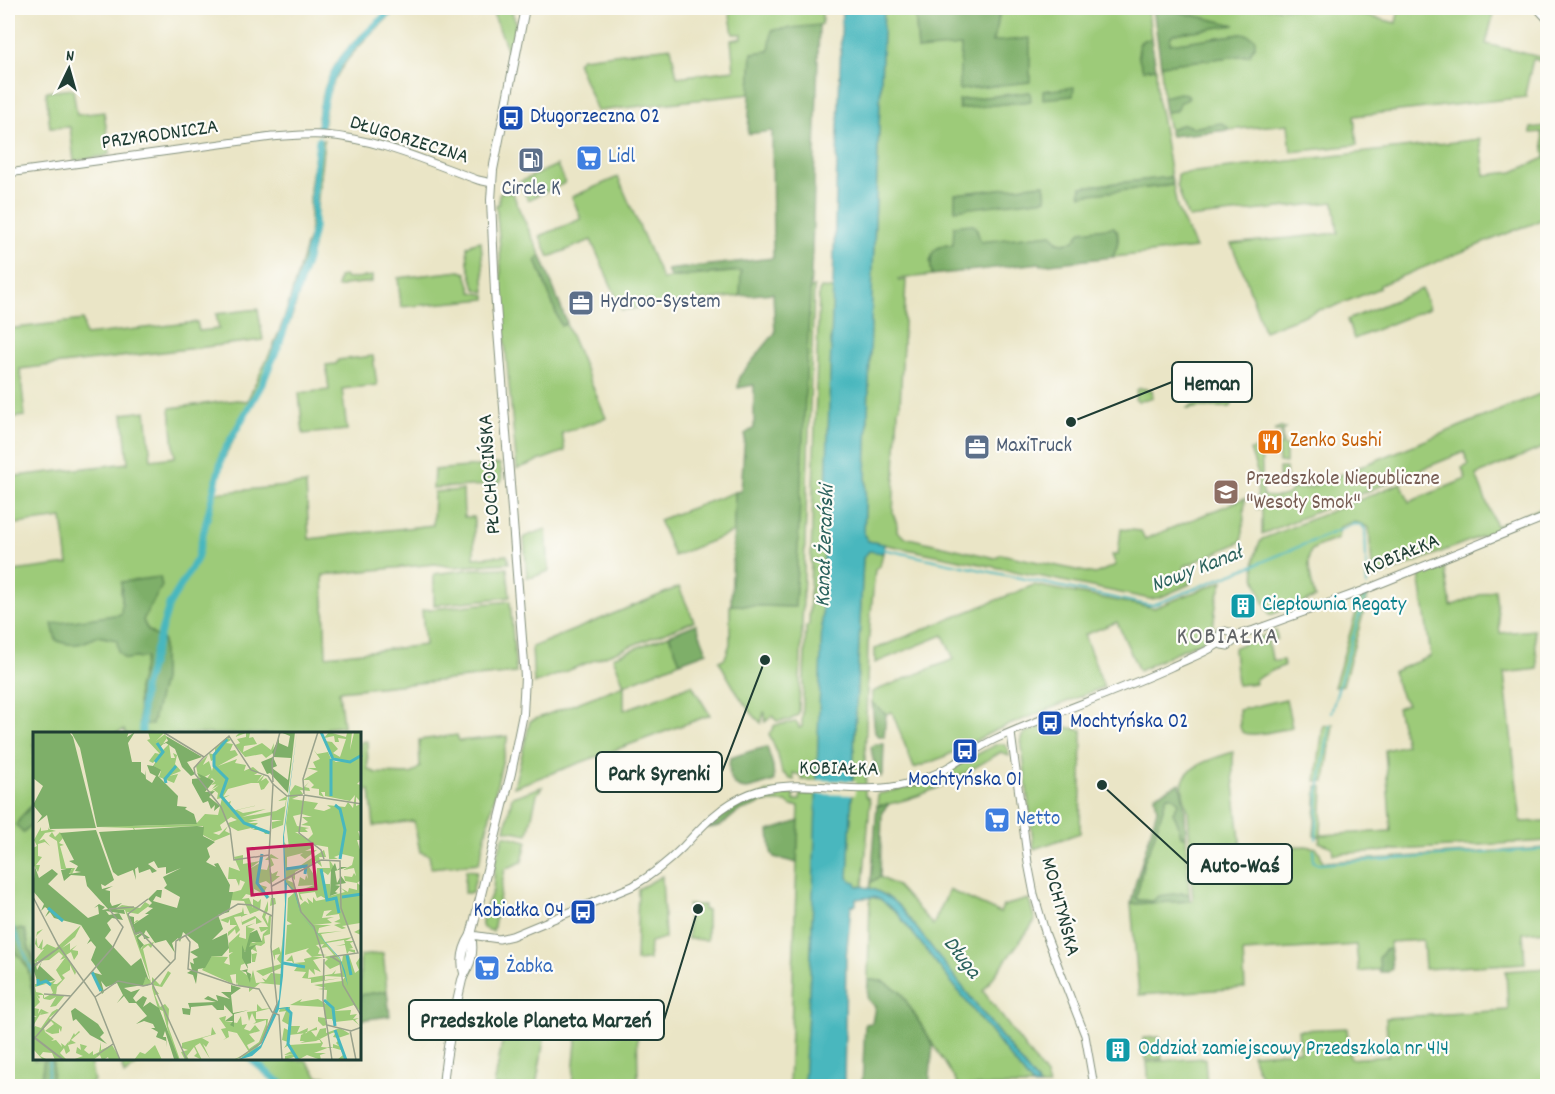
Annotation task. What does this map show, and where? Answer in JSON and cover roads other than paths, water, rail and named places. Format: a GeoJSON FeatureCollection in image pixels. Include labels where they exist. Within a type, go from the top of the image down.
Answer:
{"type":"FeatureCollection","features":[{"type":"Feature","properties":{"kind":"main road","name":"PŁOCHOCIŃSKA"},"geometry":{"type":"LineString","coordinates":[[443,1086],[445,1060],[464,973],[462,965],[465,948],[471,935],[511,773],[523,714],[525,677],[491,225],[492,183],[507,91],[525,8]]}},
{"type":"Feature","properties":{"kind":"street"},"geometry":{"type":"LineString","coordinates":[[1537,8],[1548,20]]}},
{"type":"Feature","properties":{"kind":"street","name":"DŁUGORZECZNA"},"geometry":{"type":"LineString","coordinates":[[316,134],[373,144],[492,183]]}},
{"type":"Feature","properties":{"kind":"street","name":"PRZYRODNICZA"},"geometry":{"type":"LineString","coordinates":[[8,173],[272,137],[316,134]]}},
{"type":"Feature","properties":{"kind":"street","name":"KOBIAŁKA"},"geometry":{"type":"LineString","coordinates":[[471,935],[506,938],[642,881],[660,867],[714,814],[748,794],[781,787],[866,789],[894,787],[927,778],[951,766],[988,742],[1199,656],[1220,643],[1221,632],[1230,632],[1234,636],[1254,630],[1362,591],[1548,516]]}},
{"type":"Feature","properties":{"kind":"street","name":"MOCHTYŃSKA"},"geometry":{"type":"LineString","coordinates":[[1011,733],[1034,894],[1046,935],[1084,1035],[1094,1086]]}},
{"type":"Feature","properties":{"kind":"water","name":"Kanał Żerański"},"geometry":{"type":"Polygon","coordinates":[[[842,8],[884,8],[864,535],[868,541],[884,544],[883,553],[869,551],[863,558],[848,878],[856,882],[857,886],[880,893],[900,907],[1039,1086],[1033,1086],[897,913],[880,899],[873,897],[856,899],[856,905],[851,906],[846,958],[844,1086],[804,1086],[811,955],[842,8]]]}},
{"type":"Feature","properties":{"kind":"waterway"},"geometry":{"type":"LineString","coordinates":[[320,130],[327,90],[340,63],[393,8]]}},
{"type":"Feature","properties":{"kind":"waterway"},"geometry":{"type":"LineString","coordinates":[[142,732],[144,688],[169,605],[197,559],[223,453],[262,384],[280,342],[307,260],[314,229],[314,189],[319,140]]}},
{"type":"Feature","properties":{"kind":"waterway","name":"Nowy Kanał"},"geometry":{"type":"LineString","coordinates":[[882,549],[1153,605],[1354,524],[1361,525],[1365,529],[1367,586]]}},
{"type":"Feature","properties":{"kind":"waterway","name":"Nowy Kanał"},"geometry":{"type":"LineString","coordinates":[[1331,713],[1366,592]]}},
{"type":"Feature","properties":{"kind":"waterway","name":"Nowy Kanał"},"geometry":{"type":"LineString","coordinates":[[1316,839],[1319,789],[1330,725]]}},
{"type":"Feature","properties":{"kind":"waterway","name":"Nowy Kanał"},"geometry":{"type":"LineString","coordinates":[[1314,850],[1313,861],[1318,864],[1548,849]]}},
{"type":"Feature","properties":{"kind":"waterway"},"geometry":{"type":"LineString","coordinates":[[8,915],[33,973]]}},
{"type":"Feature","properties":{"kind":"waterway"},"geometry":{"type":"LineString","coordinates":[[46,1086],[50,1061]]}},
{"type":"Feature","properties":{"kind":"waterway"},"geometry":{"type":"LineString","coordinates":[[253,1061],[286,1086]]}},
{"type":"Feature","properties":{"kind":"place","name":"Długorzeczna 02"},"geometry":{"type":"Point","coordinates":[511,118]}},
{"type":"Feature","properties":{"kind":"place","name":"Lidl"},"geometry":{"type":"Point","coordinates":[589,158]}},
{"type":"Feature","properties":{"kind":"place","name":"Circle K"},"geometry":{"type":"Point","coordinates":[531,160]}},
{"type":"Feature","properties":{"kind":"place","name":"Hydroo-System"},"geometry":{"type":"Point","coordinates":[581,303]}},
{"type":"Feature","properties":{"kind":"place","name":"Heman"},"geometry":{"type":"Point","coordinates":[1071,422]}},
{"type":"Feature","properties":{"kind":"place","name":"Zenko Sushi"},"geometry":{"type":"Point","coordinates":[1270,442]}},
{"type":"Feature","properties":{"kind":"place","name":"MaxiTruck"},"geometry":{"type":"Point","coordinates":[977,447]}},
{"type":"Feature","properties":{"kind":"place","name":"Przedszkole Niepubliczne \"Wesoły Smok\""},"geometry":{"type":"Point","coordinates":[1226,492]}},
{"type":"Feature","properties":{"kind":"place","name":"Ciepłownia Regaty"},"geometry":{"type":"Point","coordinates":[1243,606]}},
{"type":"Feature","properties":{"kind":"place","name":"Park Syrenki"},"geometry":{"type":"Point","coordinates":[765,660]}},
{"type":"Feature","properties":{"kind":"place","name":"Mochtyńska 02"},"geometry":{"type":"Point","coordinates":[1050,723]}},
{"type":"Feature","properties":{"kind":"place","name":"Mochtyńska 01"},"geometry":{"type":"Point","coordinates":[965,751]}},
{"type":"Feature","properties":{"kind":"place","name":"Auto-Waś"},"geometry":{"type":"Point","coordinates":[1102,785]}},
{"type":"Feature","properties":{"kind":"place","name":"Netto"},"geometry":{"type":"Point","coordinates":[997,820]}},
{"type":"Feature","properties":{"kind":"place","name":"Przedszkole Planeta Marzeń"},"geometry":{"type":"Point","coordinates":[698,909]}},
{"type":"Feature","properties":{"kind":"place","name":"Kobiałka 04"},"geometry":{"type":"Point","coordinates":[583,912]}},
{"type":"Feature","properties":{"kind":"place","name":"Żabka"},"geometry":{"type":"Point","coordinates":[487,968]}},
{"type":"Feature","properties":{"kind":"place","name":"Oddział zamiejscowy Przedszkola nr 414"},"geometry":{"type":"Point","coordinates":[1118,1050]}},
{"type":"Feature","properties":{"kind":"district","name":"KOBIAŁKA"},"geometry":{"type":"Point","coordinates":[1228,638]}},
{"type":"Feature","properties":{"kind":"water label","name":"Długa"},"geometry":{"type":"Point","coordinates":[961,958]}}]}
